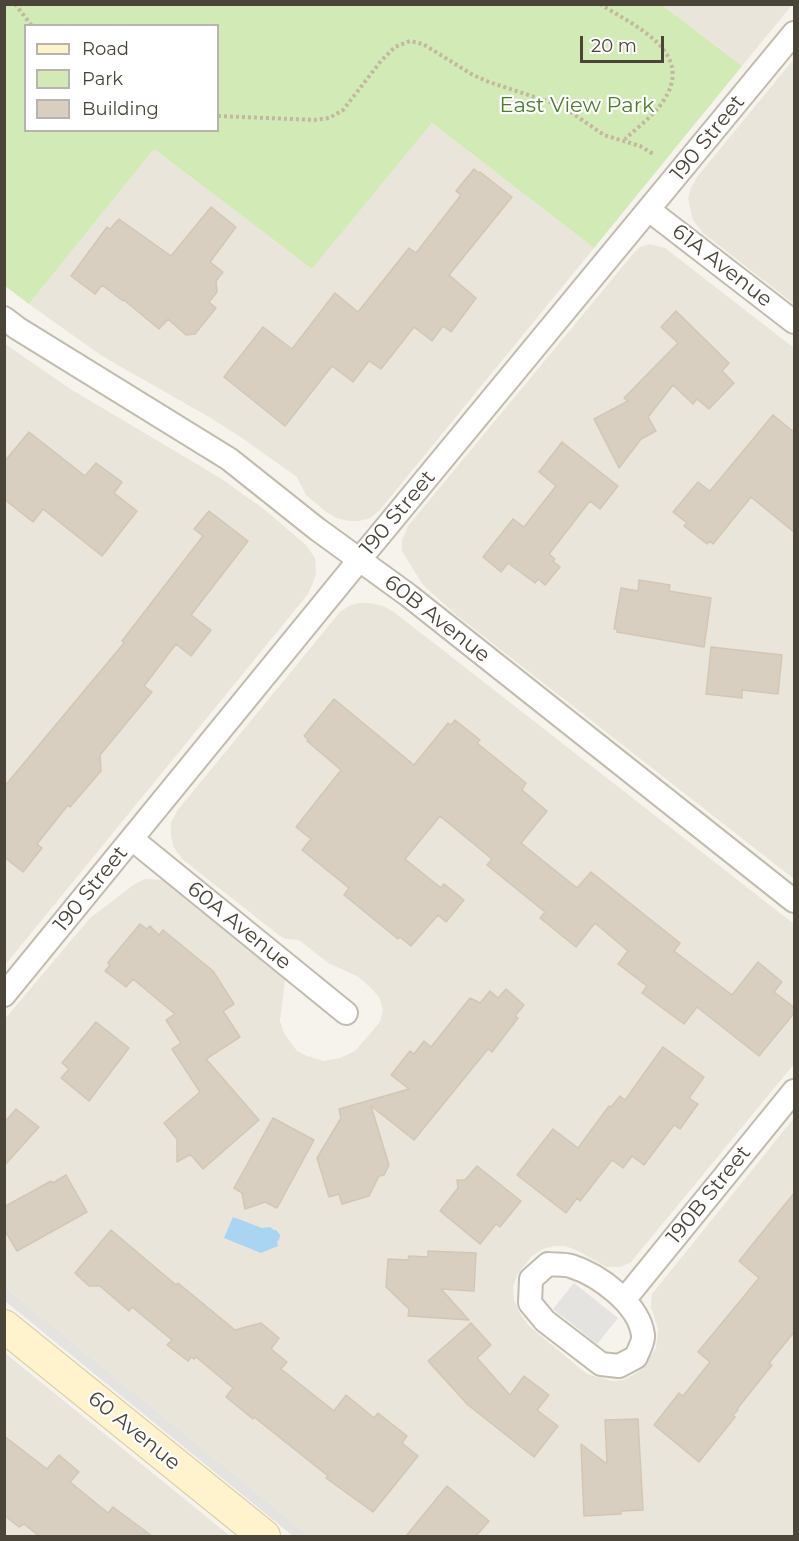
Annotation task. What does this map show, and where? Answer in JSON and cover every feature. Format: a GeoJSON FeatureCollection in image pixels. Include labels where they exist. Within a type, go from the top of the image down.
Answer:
{"type":"FeatureCollection","features":[{"type":"Feature","properties":{"kind":"street","name":"190 Street"},"geometry":{"type":"LineString","coordinates":[[4,995],[360,559],[795,33]]}},
{"type":"Feature","properties":{"kind":"street","name":"61A Avenue"},"geometry":{"type":"LineString","coordinates":[[649,210],[795,322]]}},
{"type":"Feature","properties":{"kind":"street","name":"60B Avenue"},"geometry":{"type":"LineString","coordinates":[[4,318],[229,459],[317,529],[417,602],[795,901]]}},
{"type":"Feature","properties":{"kind":"street","name":"60A Avenue"},"geometry":{"type":"LineString","coordinates":[[132,839],[346,1013]]}},
{"type":"Feature","properties":{"kind":"street","name":"190B Street"},"geometry":{"type":"LineString","coordinates":[[624,1300],[795,1091]]}},
{"type":"Feature","properties":{"kind":"street"},"geometry":{"type":"LineString","coordinates":[[548,1264],[570,1266],[600,1280],[624,1300],[636,1314],[643,1337],[636,1357],[620,1366],[601,1364],[545,1321],[530,1303],[531,1279],[548,1264]]}},
{"type":"Feature","properties":{"kind":"street","name":"60 Avenue"},"geometry":{"type":"LineString","coordinates":[[4,1326],[264,1536]]}},
{"type":"Feature","properties":{"kind":"path"},"geometry":{"type":"LineString","coordinates":[[15,4],[30,24]]}},
{"type":"Feature","properties":{"kind":"path"},"geometry":{"type":"LineString","coordinates":[[600,4],[650,35],[664,49],[672,67],[671,86],[662,103],[625,140]]}},
{"type":"Feature","properties":{"kind":"path"},"geometry":{"type":"LineString","coordinates":[[219,116],[314,120],[329,118],[343,110],[381,61],[395,47],[411,41],[423,44],[473,75],[562,106],[604,135],[625,140],[655,154]]}},
{"type":"Feature","properties":{"kind":"shaded area"},"geometry":{"type":"Polygon","coordinates":[[[662,5],[792,5],[742,66],[662,5]]]}},
{"type":"Feature","properties":{"kind":"shaded area"},"geometry":{"type":"Polygon","coordinates":[[[794,59],[794,304],[703,233],[693,220],[688,198],[697,177],[794,59]]]}},
{"type":"Feature","properties":{"kind":"shaded area"},"geometry":{"type":"Polygon","coordinates":[[[432,123],[594,248],[379,511],[370,518],[348,521],[336,518],[306,495],[297,477],[242,438],[102,356],[29,304],[154,149],[312,269],[432,123]]]}},
{"type":"Feature","properties":{"kind":"shaded area"},"geometry":{"type":"Polygon","coordinates":[[[649,244],[665,248],[794,348],[794,879],[455,614],[423,585],[402,551],[402,540],[408,526],[633,254],[640,247],[649,244]]]}},
{"type":"Feature","properties":{"kind":"shaded area"},"geometry":{"type":"Polygon","coordinates":[[[5,344],[72,390],[222,479],[265,510],[306,545],[315,558],[316,575],[308,594],[5,965],[5,344]]]}},
{"type":"Feature","properties":{"kind":"shaded area"},"geometry":{"type":"Polygon","coordinates":[[[358,603],[383,606],[394,612],[794,924],[794,1064],[631,1262],[621,1267],[607,1267],[576,1250],[565,1246],[554,1246],[543,1249],[532,1256],[517,1275],[513,1287],[514,1300],[529,1326],[587,1374],[612,1381],[623,1380],[633,1375],[643,1368],[656,1348],[658,1329],[651,1307],[652,1294],[794,1118],[794,1536],[310,1536],[5,1287],[4,1020],[90,918],[136,883],[145,879],[165,880],[281,971],[285,980],[280,1021],[284,1033],[297,1051],[324,1061],[340,1058],[355,1051],[380,1022],[383,1010],[379,997],[370,987],[357,976],[328,963],[299,940],[280,936],[182,859],[174,848],[171,836],[171,823],[177,811],[340,612],[358,603]]]}},
{"type":"Feature","properties":{"kind":"shaded area"},"geometry":{"type":"Polygon","coordinates":[[[574,1283],[618,1318],[597,1344],[553,1309],[574,1283]]]}},
{"type":"Feature","properties":{"kind":"shaded area"},"geometry":{"type":"Polygon","coordinates":[[[5,1287],[310,1536],[293,1536],[5,1301],[5,1287]]]}},
{"type":"Feature","properties":{"kind":"shaded area"},"geometry":{"type":"Polygon","coordinates":[[[5,1353],[230,1536],[5,1536],[5,1353]]]}},
{"type":"Feature","properties":{"kind":"green space","name":"East View Park"},"geometry":{"type":"Polygon","coordinates":[[[5,4],[662,5],[742,66],[594,248],[432,123],[312,269],[154,149],[29,304],[5,286],[5,4]]]}},
{"type":"Feature","properties":{"kind":"water"},"geometry":{"type":"Polygon","coordinates":[[[233,1217],[262,1228],[270,1227],[276,1230],[280,1235],[277,1241],[278,1246],[261,1253],[224,1238],[233,1217]]]}},
{"type":"Feature","properties":{"kind":"building"},"geometry":{"type":"Polygon","coordinates":[[[474,169],[512,197],[449,275],[476,298],[451,332],[443,326],[432,341],[414,327],[381,369],[369,361],[353,382],[332,366],[285,426],[224,377],[263,327],[292,349],[335,293],[358,312],[409,248],[416,253],[461,195],[456,191],[474,169]]]}},
{"type":"Feature","properties":{"kind":"building"},"geometry":{"type":"Polygon","coordinates":[[[211,207],[236,227],[210,262],[223,272],[216,281],[217,292],[209,302],[216,308],[195,334],[186,335],[168,319],[159,329],[102,285],[95,294],[71,276],[107,227],[110,229],[119,219],[171,256],[211,207]]]}},
{"type":"Feature","properties":{"kind":"building"},"geometry":{"type":"Polygon","coordinates":[[[676,311],[729,363],[722,371],[734,383],[709,409],[697,399],[693,404],[673,385],[648,417],[656,431],[641,439],[619,468],[594,419],[628,401],[624,398],[678,343],[661,327],[676,311]]]}},
{"type":"Feature","properties":{"kind":"building"},"geometry":{"type":"Polygon","coordinates":[[[773,415],[795,433],[795,533],[751,497],[713,544],[710,541],[707,544],[684,526],[687,523],[673,512],[698,482],[710,491],[773,415]]]}},
{"type":"Feature","properties":{"kind":"building"},"geometry":{"type":"Polygon","coordinates":[[[29,432],[85,476],[96,463],[122,482],[114,493],[137,511],[102,556],[43,509],[33,522],[4,499],[4,462],[29,432]]]}},
{"type":"Feature","properties":{"kind":"building"},"geometry":{"type":"Polygon","coordinates":[[[562,442],[618,486],[600,509],[590,501],[549,554],[560,567],[545,585],[538,579],[535,583],[508,563],[501,572],[483,557],[513,519],[524,527],[556,486],[539,472],[562,442]]]}},
{"type":"Feature","properties":{"kind":"building"},"geometry":{"type":"Polygon","coordinates":[[[209,511],[248,541],[191,615],[211,630],[191,656],[176,644],[144,686],[152,692],[100,755],[101,771],[70,807],[68,805],[37,844],[42,848],[23,872],[4,857],[4,787],[124,643],[122,641],[203,536],[194,529],[209,511]]]}},
{"type":"Feature","properties":{"kind":"building"},"geometry":{"type":"Polygon","coordinates":[[[639,580],[670,585],[669,591],[711,598],[704,647],[617,632],[617,629],[614,629],[621,588],[638,591],[639,580]]]}},
{"type":"Feature","properties":{"kind":"building"},"geometry":{"type":"Polygon","coordinates":[[[711,647],[782,655],[778,694],[742,690],[742,698],[706,694],[711,647]]]}},
{"type":"Feature","properties":{"kind":"building"},"geometry":{"type":"Polygon","coordinates":[[[334,699],[414,765],[448,723],[451,725],[455,720],[480,740],[477,743],[526,783],[522,790],[547,811],[521,843],[577,888],[591,872],[680,943],[674,951],[732,995],[758,962],[782,982],[774,992],[795,1008],[795,1012],[759,1056],[697,1007],[684,1024],[642,993],[647,986],[618,964],[628,951],[595,923],[576,947],[540,918],[545,912],[487,865],[492,859],[440,816],[405,859],[441,888],[444,884],[464,900],[446,922],[438,915],[411,946],[400,937],[398,939],[344,895],[349,888],[302,850],[311,839],[296,827],[341,770],[304,736],[334,699]]]}},
{"type":"Feature","properties":{"kind":"building"},"geometry":{"type":"Polygon","coordinates":[[[140,924],[147,929],[150,926],[159,935],[163,930],[213,971],[234,1004],[223,1011],[240,1037],[206,1059],[259,1120],[203,1169],[189,1155],[177,1162],[177,1139],[164,1123],[200,1092],[172,1049],[181,1043],[166,1020],[175,1014],[133,979],[126,987],[105,971],[110,965],[108,963],[110,960],[140,924]]]}},
{"type":"Feature","properties":{"kind":"building"},"geometry":{"type":"Polygon","coordinates":[[[506,989],[524,1005],[515,1016],[518,1018],[492,1052],[488,1049],[414,1140],[371,1106],[389,1165],[384,1175],[379,1176],[369,1196],[342,1204],[339,1194],[329,1197],[317,1158],[341,1118],[339,1109],[409,1089],[391,1075],[410,1051],[414,1054],[424,1041],[431,1047],[470,998],[480,1003],[490,991],[498,998],[506,989]]]}},
{"type":"Feature","properties":{"kind":"building"},"geometry":{"type":"Polygon","coordinates":[[[96,1022],[129,1048],[89,1101],[61,1078],[69,1069],[62,1063],[96,1022]]]}},
{"type":"Feature","properties":{"kind":"building"},"geometry":{"type":"Polygon","coordinates":[[[663,1047],[704,1077],[689,1098],[698,1104],[680,1129],[674,1125],[644,1165],[632,1156],[623,1168],[612,1160],[580,1201],[577,1198],[566,1213],[517,1175],[553,1129],[578,1148],[609,1106],[611,1107],[620,1096],[625,1100],[663,1047]]]}},
{"type":"Feature","properties":{"kind":"building"},"geometry":{"type":"Polygon","coordinates":[[[16,1109],[39,1127],[4,1166],[4,1123],[16,1109]]]}},
{"type":"Feature","properties":{"kind":"building"},"geometry":{"type":"Polygon","coordinates":[[[273,1118],[314,1140],[277,1208],[265,1202],[245,1209],[242,1193],[234,1188],[273,1118]]]}},
{"type":"Feature","properties":{"kind":"building"},"geometry":{"type":"Polygon","coordinates":[[[477,1166],[521,1201],[500,1227],[496,1224],[480,1244],[440,1211],[458,1188],[457,1180],[465,1180],[477,1166]]]}},
{"type":"Feature","properties":{"kind":"building"},"geometry":{"type":"Polygon","coordinates":[[[66,1175],[87,1212],[17,1251],[4,1229],[4,1207],[66,1175]]]}},
{"type":"Feature","properties":{"kind":"building"},"geometry":{"type":"Polygon","coordinates":[[[795,1192],[795,1331],[769,1363],[772,1365],[737,1409],[733,1415],[735,1417],[699,1462],[654,1425],[679,1393],[683,1396],[710,1362],[698,1352],[759,1278],[739,1261],[795,1192]]]}},
{"type":"Feature","properties":{"kind":"building"},"geometry":{"type":"Polygon","coordinates":[[[111,1230],[176,1285],[178,1283],[235,1330],[261,1323],[279,1338],[271,1349],[287,1362],[281,1369],[334,1411],[346,1395],[374,1418],[378,1413],[407,1436],[402,1443],[418,1456],[373,1512],[326,1478],[328,1476],[226,1397],[233,1388],[196,1357],[194,1359],[191,1357],[188,1361],[167,1345],[172,1340],[132,1307],[129,1311],[100,1286],[89,1286],[75,1273],[111,1230]]]}},
{"type":"Feature","properties":{"kind":"building"},"geometry":{"type":"Polygon","coordinates":[[[428,1251],[476,1253],[474,1291],[441,1289],[469,1320],[408,1316],[409,1309],[386,1287],[388,1259],[408,1260],[409,1256],[428,1257],[428,1251]]]}},
{"type":"Feature","properties":{"kind":"building"},"geometry":{"type":"Polygon","coordinates":[[[471,1323],[491,1345],[477,1358],[510,1395],[524,1376],[549,1395],[537,1410],[558,1426],[534,1457],[468,1405],[428,1361],[471,1323]]]}},
{"type":"Feature","properties":{"kind":"building"},"geometry":{"type":"Polygon","coordinates":[[[638,1419],[643,1510],[584,1516],[581,1444],[607,1464],[605,1420],[638,1419]]]}},
{"type":"Feature","properties":{"kind":"building"},"geometry":{"type":"Polygon","coordinates":[[[4,1436],[47,1469],[59,1455],[79,1472],[70,1482],[108,1513],[113,1507],[152,1536],[39,1536],[24,1524],[19,1527],[4,1515],[4,1436]]]}},
{"type":"Feature","properties":{"kind":"building"},"geometry":{"type":"Polygon","coordinates":[[[447,1486],[489,1521],[476,1536],[406,1536],[447,1486]]]}}]}
